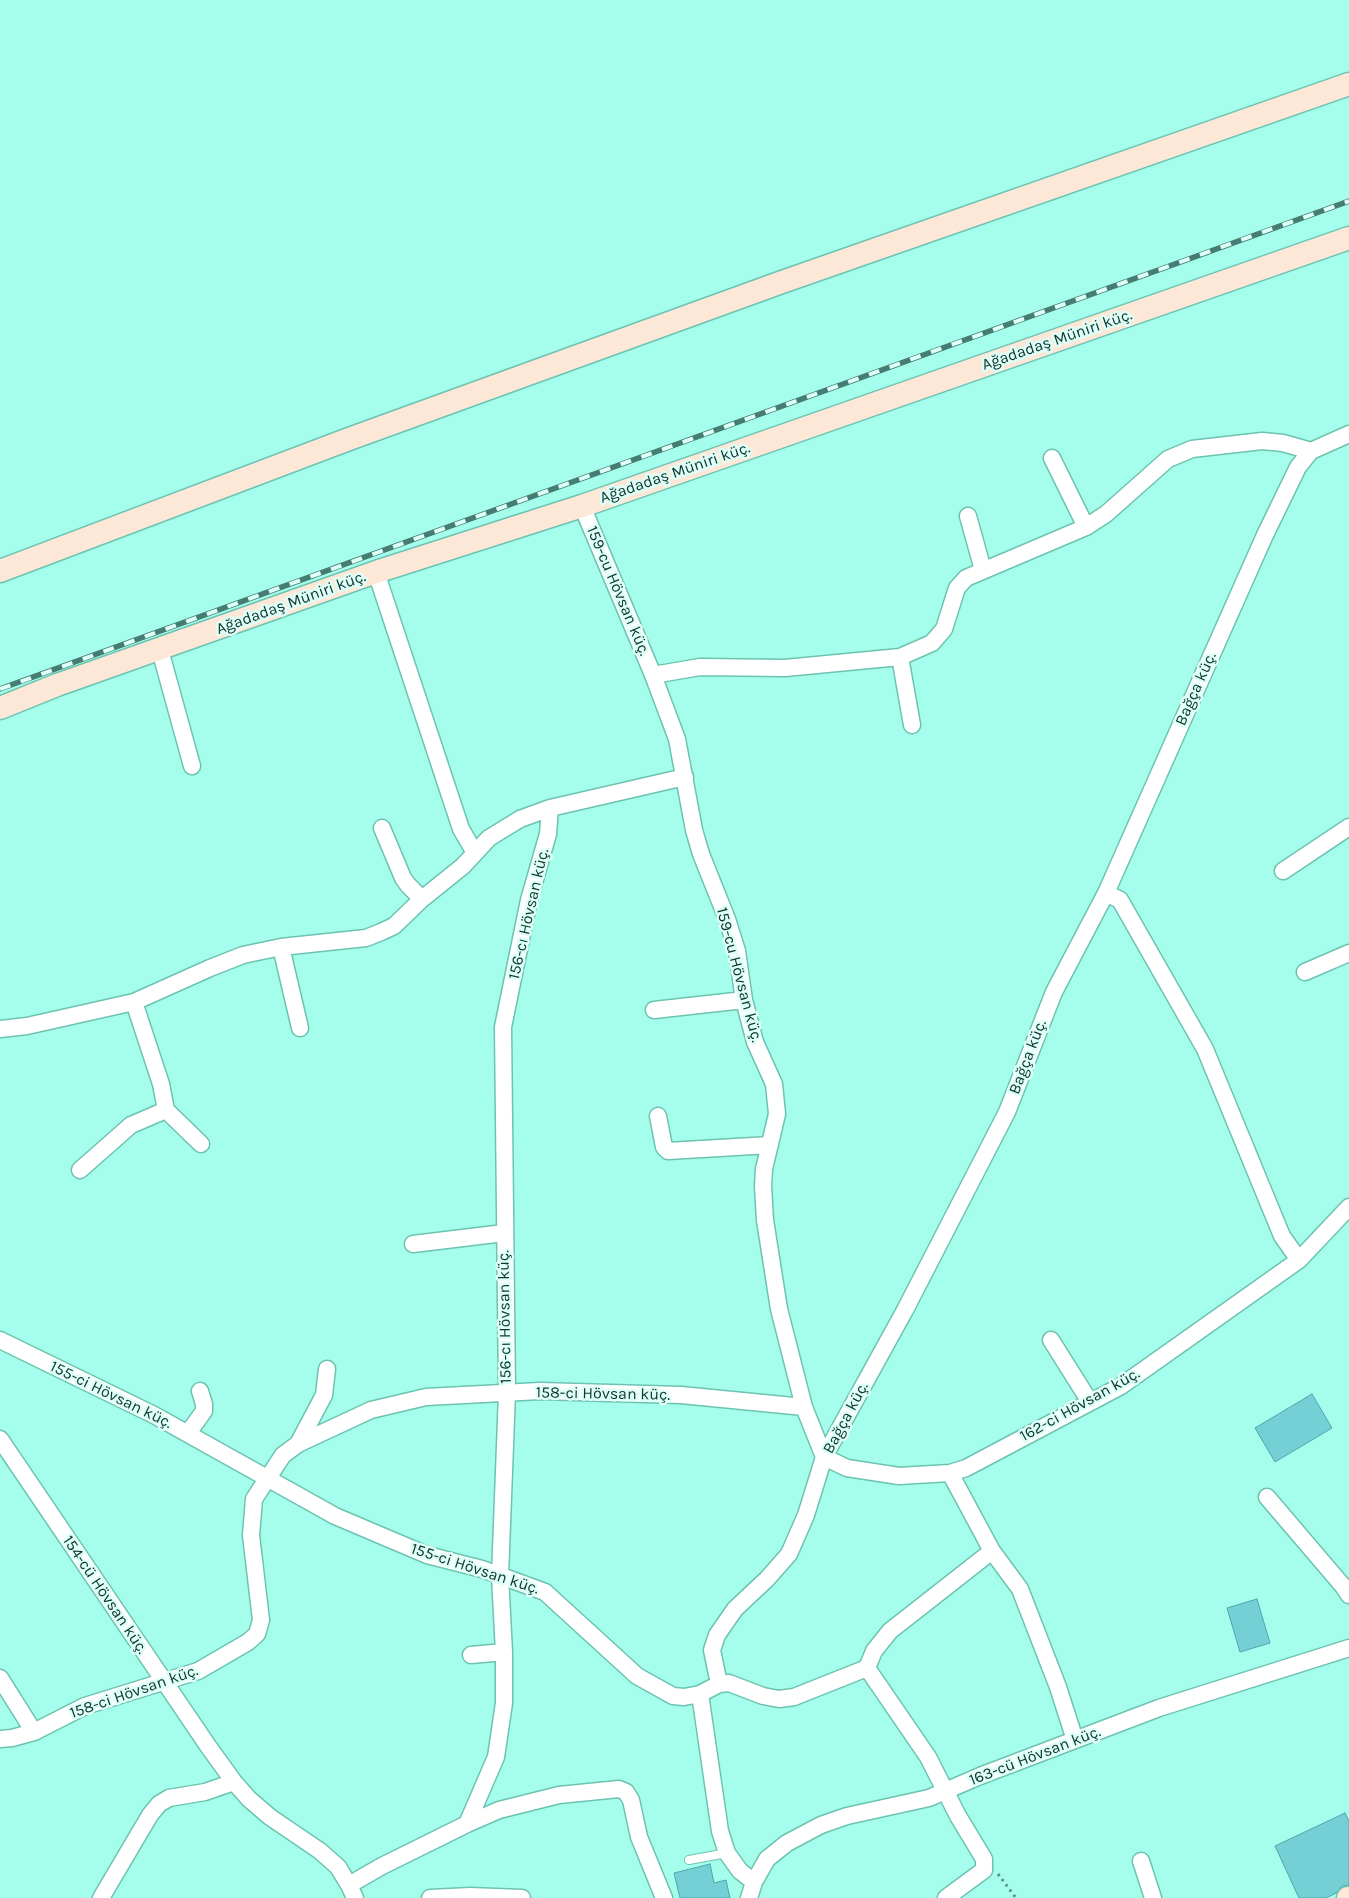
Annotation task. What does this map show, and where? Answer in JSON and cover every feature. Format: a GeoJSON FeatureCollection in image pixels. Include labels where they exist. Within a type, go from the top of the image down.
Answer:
{"type":"FeatureCollection","features":[{"type":"Feature","properties":{"kind":"street"},"geometry":{"type":"LineString","coordinates":[[0,571],[340,443],[764,289],[1349,84]]}},
{"type":"Feature","properties":{"kind":"street","name":"Ağadadaş Müniri küç."},"geometry":{"type":"LineString","coordinates":[[0,708],[57,685],[376,572],[582,506],[1349,238]]}},
{"type":"Feature","properties":{"kind":"street","name":"Bağça küç."},"geometry":{"type":"LineString","coordinates":[[719,1684],[712,1650],[717,1635],[735,1609],[767,1579],[789,1554],[806,1515],[824,1457],[905,1310],[1007,1112],[1054,992],[1106,893],[1265,535],[1298,467],[1311,451],[1349,434]]}},
{"type":"Feature","properties":{"kind":"street"},"geometry":{"type":"LineString","coordinates":[[653,675],[700,667],[785,668],[900,657],[932,643],[944,629],[957,588],[966,578],[1086,527],[1106,514],[1168,459],[1192,449],[1262,441],[1283,443],[1311,451]]}},
{"type":"Feature","properties":{"kind":"street"},"geometry":{"type":"LineString","coordinates":[[1052,458],[1086,527]]}},
{"type":"Feature","properties":{"kind":"street","name":"159-cu Hövsan küç."},"geometry":{"type":"LineString","coordinates":[[582,506],[653,675],[677,739],[694,830],[737,951],[744,1000],[755,1042],[774,1084],[777,1114],[764,1169],[765,1220],[779,1309],[804,1407],[824,1457]]}},
{"type":"Feature","properties":{"kind":"street"},"geometry":{"type":"LineString","coordinates":[[968,516],[983,570]]}},
{"type":"Feature","properties":{"kind":"street"},"geometry":{"type":"LineString","coordinates":[[376,572],[460,829],[474,853]]}},
{"type":"Feature","properties":{"kind":"street"},"geometry":{"type":"LineString","coordinates":[[160,650],[192,766]]}},
{"type":"Feature","properties":{"kind":"street"},"geometry":{"type":"LineString","coordinates":[[900,657],[912,726]]}},
{"type":"Feature","properties":{"kind":"street"},"geometry":{"type":"LineString","coordinates":[[0,1029],[27,1026],[134,1002],[243,955],[281,948],[366,938],[394,926],[422,899],[463,866],[489,838],[520,819],[550,808],[685,777]]}},
{"type":"Feature","properties":{"kind":"street","name":"156-cı Hövsan küç."},"geometry":{"type":"LineString","coordinates":[[468,1824],[496,1756],[504,1703],[504,1652],[500,1576],[507,1393],[503,1027],[529,900],[548,834],[550,808]]}},
{"type":"Feature","properties":{"kind":"street"},"geometry":{"type":"LineString","coordinates":[[1283,871],[1349,827]]}},
{"type":"Feature","properties":{"kind":"street"},"geometry":{"type":"LineString","coordinates":[[382,828],[403,878],[422,899]]}},
{"type":"Feature","properties":{"kind":"street"},"geometry":{"type":"LineString","coordinates":[[1106,893],[1120,900],[1129,914],[1205,1050],[1282,1236],[1299,1260]]}},
{"type":"Feature","properties":{"kind":"street"},"geometry":{"type":"LineString","coordinates":[[281,948],[300,1028]]}},
{"type":"Feature","properties":{"kind":"street"},"geometry":{"type":"LineString","coordinates":[[1305,972],[1349,953]]}},
{"type":"Feature","properties":{"kind":"street"},"geometry":{"type":"LineString","coordinates":[[654,1010],[744,1000]]}},
{"type":"Feature","properties":{"kind":"street"},"geometry":{"type":"LineString","coordinates":[[134,1002],[161,1084],[166,1110],[201,1144]]}},
{"type":"Feature","properties":{"kind":"street"},"geometry":{"type":"LineString","coordinates":[[80,1170],[131,1125],[166,1110]]}},
{"type":"Feature","properties":{"kind":"street"},"geometry":{"type":"LineString","coordinates":[[658,1116],[664,1147],[668,1151],[770,1145]]}},
{"type":"Feature","properties":{"kind":"street","name":"162-ci Hövsan küç."},"geometry":{"type":"LineString","coordinates":[[824,1457],[846,1468],[899,1476],[950,1473],[966,1468],[1122,1386],[1299,1260],[1349,1207]]}},
{"type":"Feature","properties":{"kind":"street"},"geometry":{"type":"LineString","coordinates":[[412,1244],[504,1233]]}},
{"type":"Feature","properties":{"kind":"street","name":"155-ci Hövsan küç."},"geometry":{"type":"LineString","coordinates":[[0,1340],[154,1415],[336,1516],[427,1555],[482,1569],[545,1592],[637,1676],[673,1696],[684,1697],[700,1694],[719,1684]]}},
{"type":"Feature","properties":{"kind":"street"},"geometry":{"type":"LineString","coordinates":[[1051,1340],[1090,1402]]}},
{"type":"Feature","properties":{"kind":"street"},"geometry":{"type":"LineString","coordinates":[[298,1444],[324,1395],[327,1369]]}},
{"type":"Feature","properties":{"kind":"street"},"geometry":{"type":"LineString","coordinates":[[188,1434],[204,1411],[200,1391]]}},
{"type":"Feature","properties":{"kind":"street","name":"158-ci Hövsan küç."},"geometry":{"type":"LineString","coordinates":[[0,1739],[34,1732],[84,1706],[198,1671],[248,1642],[257,1634],[261,1620],[251,1535],[254,1499],[282,1455],[298,1444],[371,1410],[426,1397],[540,1391],[681,1395],[804,1407]]}},
{"type":"Feature","properties":{"kind":"street","name":"154-cü Hövsan küç."},"geometry":{"type":"LineString","coordinates":[[0,1440],[234,1782],[249,1799],[270,1817],[320,1851],[338,1867],[352,1892]]}},
{"type":"Feature","properties":{"kind":"street"},"geometry":{"type":"LineString","coordinates":[[950,1473],[992,1551],[1020,1590],[1058,1687],[1075,1740]]}},
{"type":"Feature","properties":{"kind":"street"},"geometry":{"type":"LineString","coordinates":[[1267,1497],[1344,1586],[1349,1595]]}},
{"type":"Feature","properties":{"kind":"street"},"geometry":{"type":"LineString","coordinates":[[719,1684],[729,1683],[763,1696],[779,1699],[794,1697],[867,1668],[874,1651],[890,1631],[992,1551]]}},
{"type":"Feature","properties":{"kind":"street","name":"163-cü Hövsan küç."},"geometry":{"type":"LineString","coordinates":[[749,1898],[754,1882],[767,1859],[787,1843],[821,1826],[847,1816],[929,1798],[980,1776],[1159,1708],[1349,1648]]}},
{"type":"Feature","properties":{"kind":"street"},"geometry":{"type":"LineString","coordinates":[[471,1656],[504,1652]]}},
{"type":"Feature","properties":{"kind":"street"},"geometry":{"type":"LineString","coordinates":[[867,1668],[928,1757],[958,1816],[984,1859],[984,1870],[946,1898]]}},
{"type":"Feature","properties":{"kind":"street"},"geometry":{"type":"LineString","coordinates":[[0,1678],[34,1732]]}},
{"type":"Feature","properties":{"kind":"street"},"geometry":{"type":"LineString","coordinates":[[700,1694],[720,1831],[728,1853],[740,1871],[754,1882]]}},
{"type":"Feature","properties":{"kind":"street"},"geometry":{"type":"LineString","coordinates":[[101,1898],[150,1815],[159,1804],[169,1798],[205,1792],[234,1782]]}},
{"type":"Feature","properties":{"kind":"street"},"geometry":{"type":"LineString","coordinates":[[352,1892],[382,1866],[500,1810],[560,1795],[619,1789],[626,1792],[631,1800],[639,1837],[664,1898]]}},
{"type":"Feature","properties":{"kind":"street"},"geometry":{"type":"LineString","coordinates":[[1141,1862],[1153,1898]]}},
{"type":"Feature","properties":{"kind":"street"},"geometry":{"type":"LineString","coordinates":[[430,1898],[470,1896],[522,1898]]}},
{"type":"Feature","properties":{"kind":"lane"},"geometry":{"type":"LineString","coordinates":[[689,1860],[728,1853]]}},
{"type":"Feature","properties":{"kind":"path"},"geometry":{"type":"LineString","coordinates":[[984,1859],[1016,1898]]}},
{"type":"Feature","properties":{"kind":"building"},"geometry":{"type":"Polygon","coordinates":[[[1312,1394],[1332,1428],[1275,1462],[1255,1428],[1312,1394]]]}},
{"type":"Feature","properties":{"kind":"building"},"geometry":{"type":"Polygon","coordinates":[[[1257,1599],[1270,1643],[1240,1652],[1227,1608],[1257,1599]]]}},
{"type":"Feature","properties":{"kind":"building"},"geometry":{"type":"Polygon","coordinates":[[[1345,1813],[1349,1821],[1349,1885],[1342,1886],[1336,1893],[1326,1898],[1299,1898],[1275,1846],[1345,1813]]]}},
{"type":"Feature","properties":{"kind":"building"},"geometry":{"type":"Polygon","coordinates":[[[710,1864],[714,1883],[726,1880],[730,1898],[680,1898],[674,1873],[710,1864]]]}},
{"type":"Feature","properties":{"kind":"railway"},"geometry":{"type":"LineString","coordinates":[[0,689],[1349,201]]}}]}
